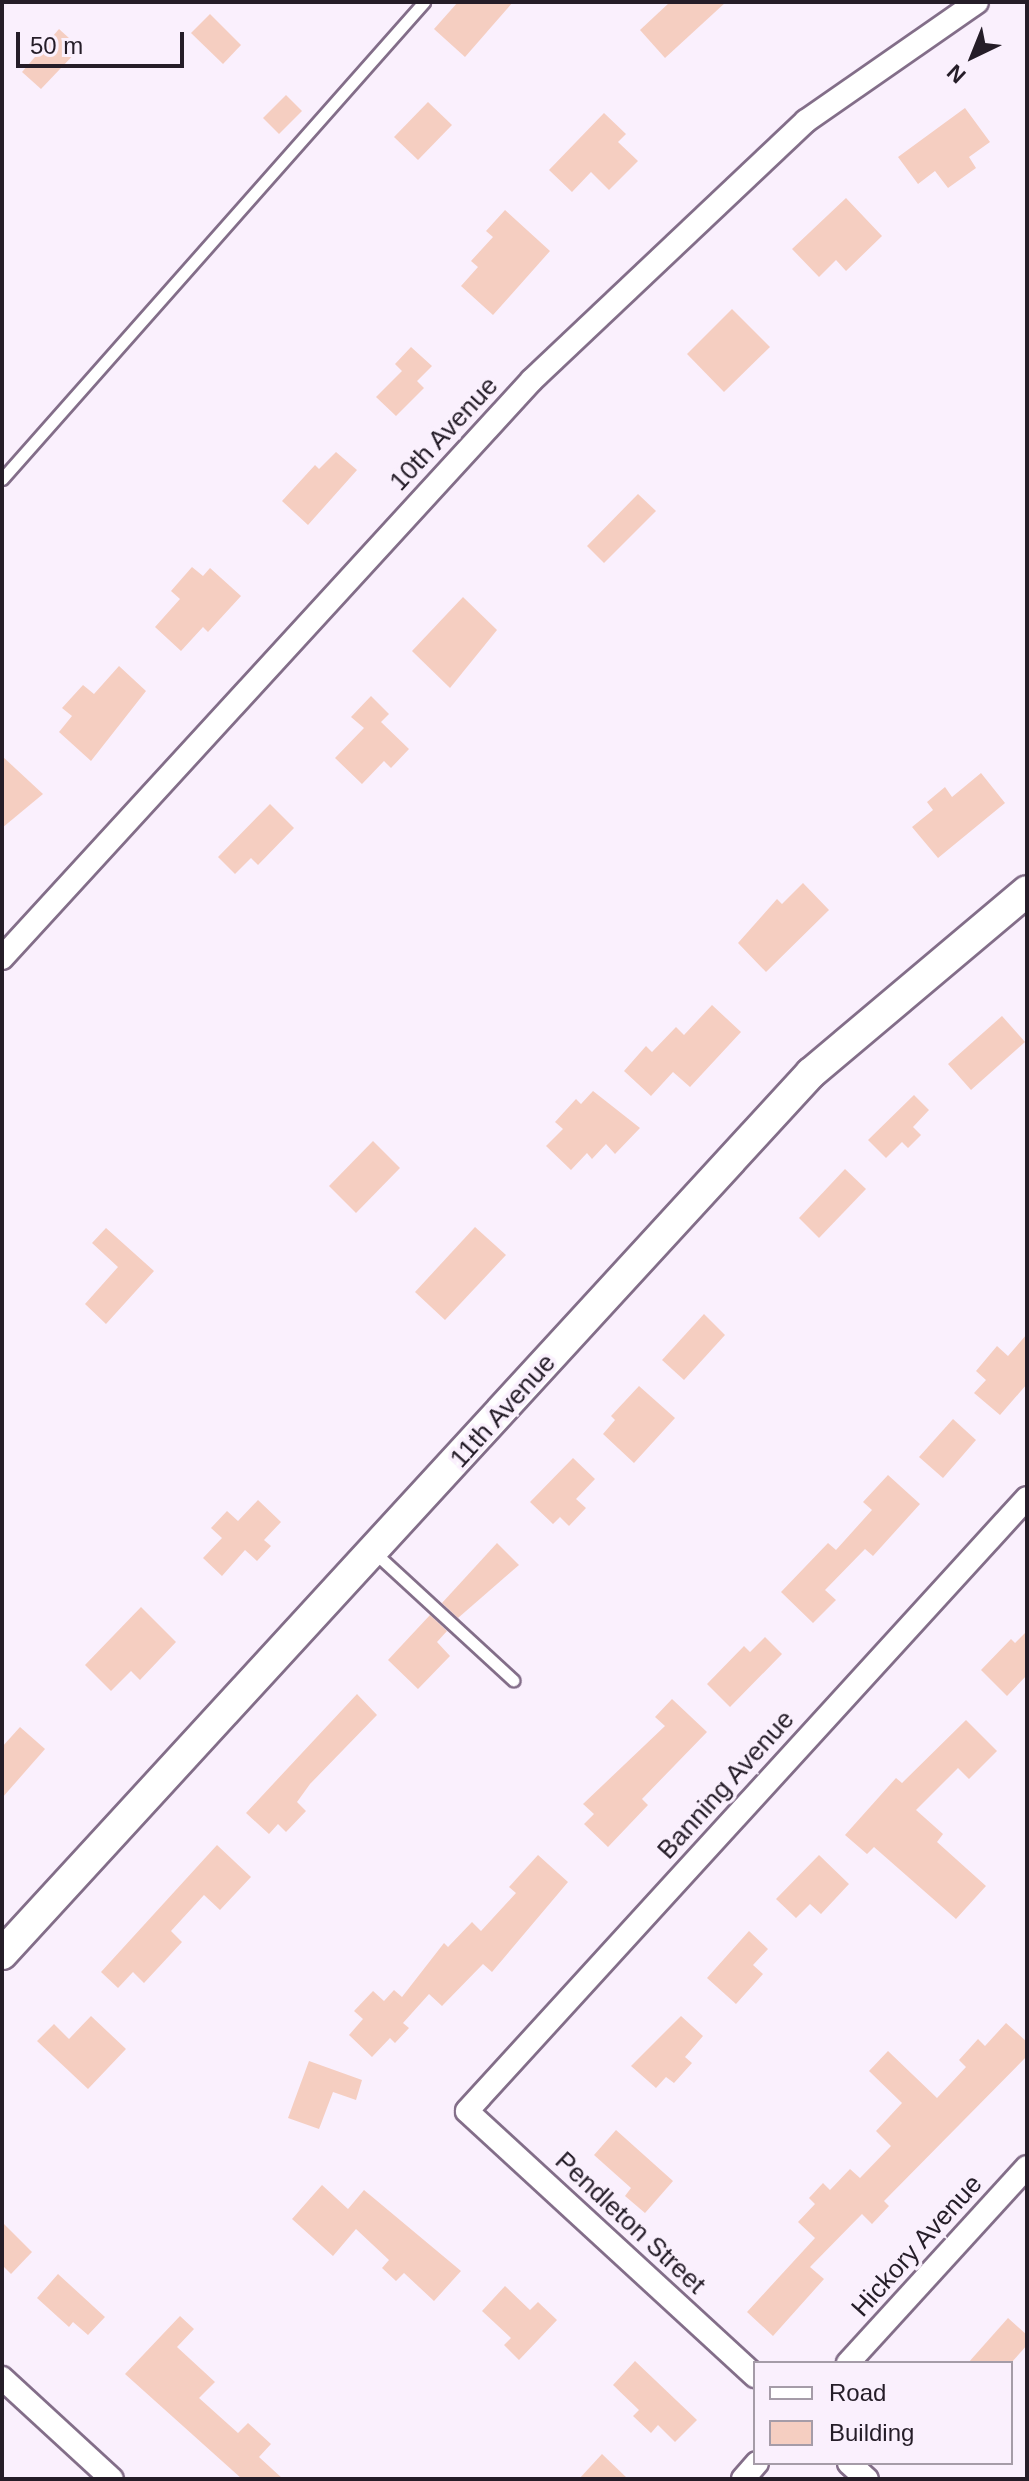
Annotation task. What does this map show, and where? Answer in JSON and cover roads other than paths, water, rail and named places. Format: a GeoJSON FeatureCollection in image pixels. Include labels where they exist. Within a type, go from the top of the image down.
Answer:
{"type":"FeatureCollection","features":[{"type":"Feature","properties":{"kind":"main road","name":"11th Avenue"},"geometry":{"type":"LineString","coordinates":[[2,1954],[374,1553],[811,1073],[1027,891]]}},
{"type":"Feature","properties":{"kind":"street","name":"10th Avenue"},"geometry":{"type":"LineString","coordinates":[[2,958],[532,380],[806,121],[977,2]]}},
{"type":"Feature","properties":{"kind":"street","name":"Banning Avenue"},"geometry":{"type":"LineString","coordinates":[[467,2111],[1027,1498]]}},
{"type":"Feature","properties":{"kind":"street","name":"Pendleton Street"},"geometry":{"type":"LineString","coordinates":[[467,2111],[753,2374]]}},
{"type":"Feature","properties":{"kind":"street","name":"Hickory Avenue"},"geometry":{"type":"LineString","coordinates":[[850,2361],[1027,2167]]}},
{"type":"Feature","properties":{"kind":"street"},"geometry":{"type":"LineString","coordinates":[[2,2378],[112,2479]]}},
{"type":"Feature","properties":{"kind":"street"},"geometry":{"type":"LineString","coordinates":[[851,2465],[867,2479]]}},
{"type":"Feature","properties":{"kind":"lane"},"geometry":{"type":"LineString","coordinates":[[2,479],[424,2]]}},
{"type":"Feature","properties":{"kind":"lane"},"geometry":{"type":"LineString","coordinates":[[374,1553],[513,1680]]}}]}
